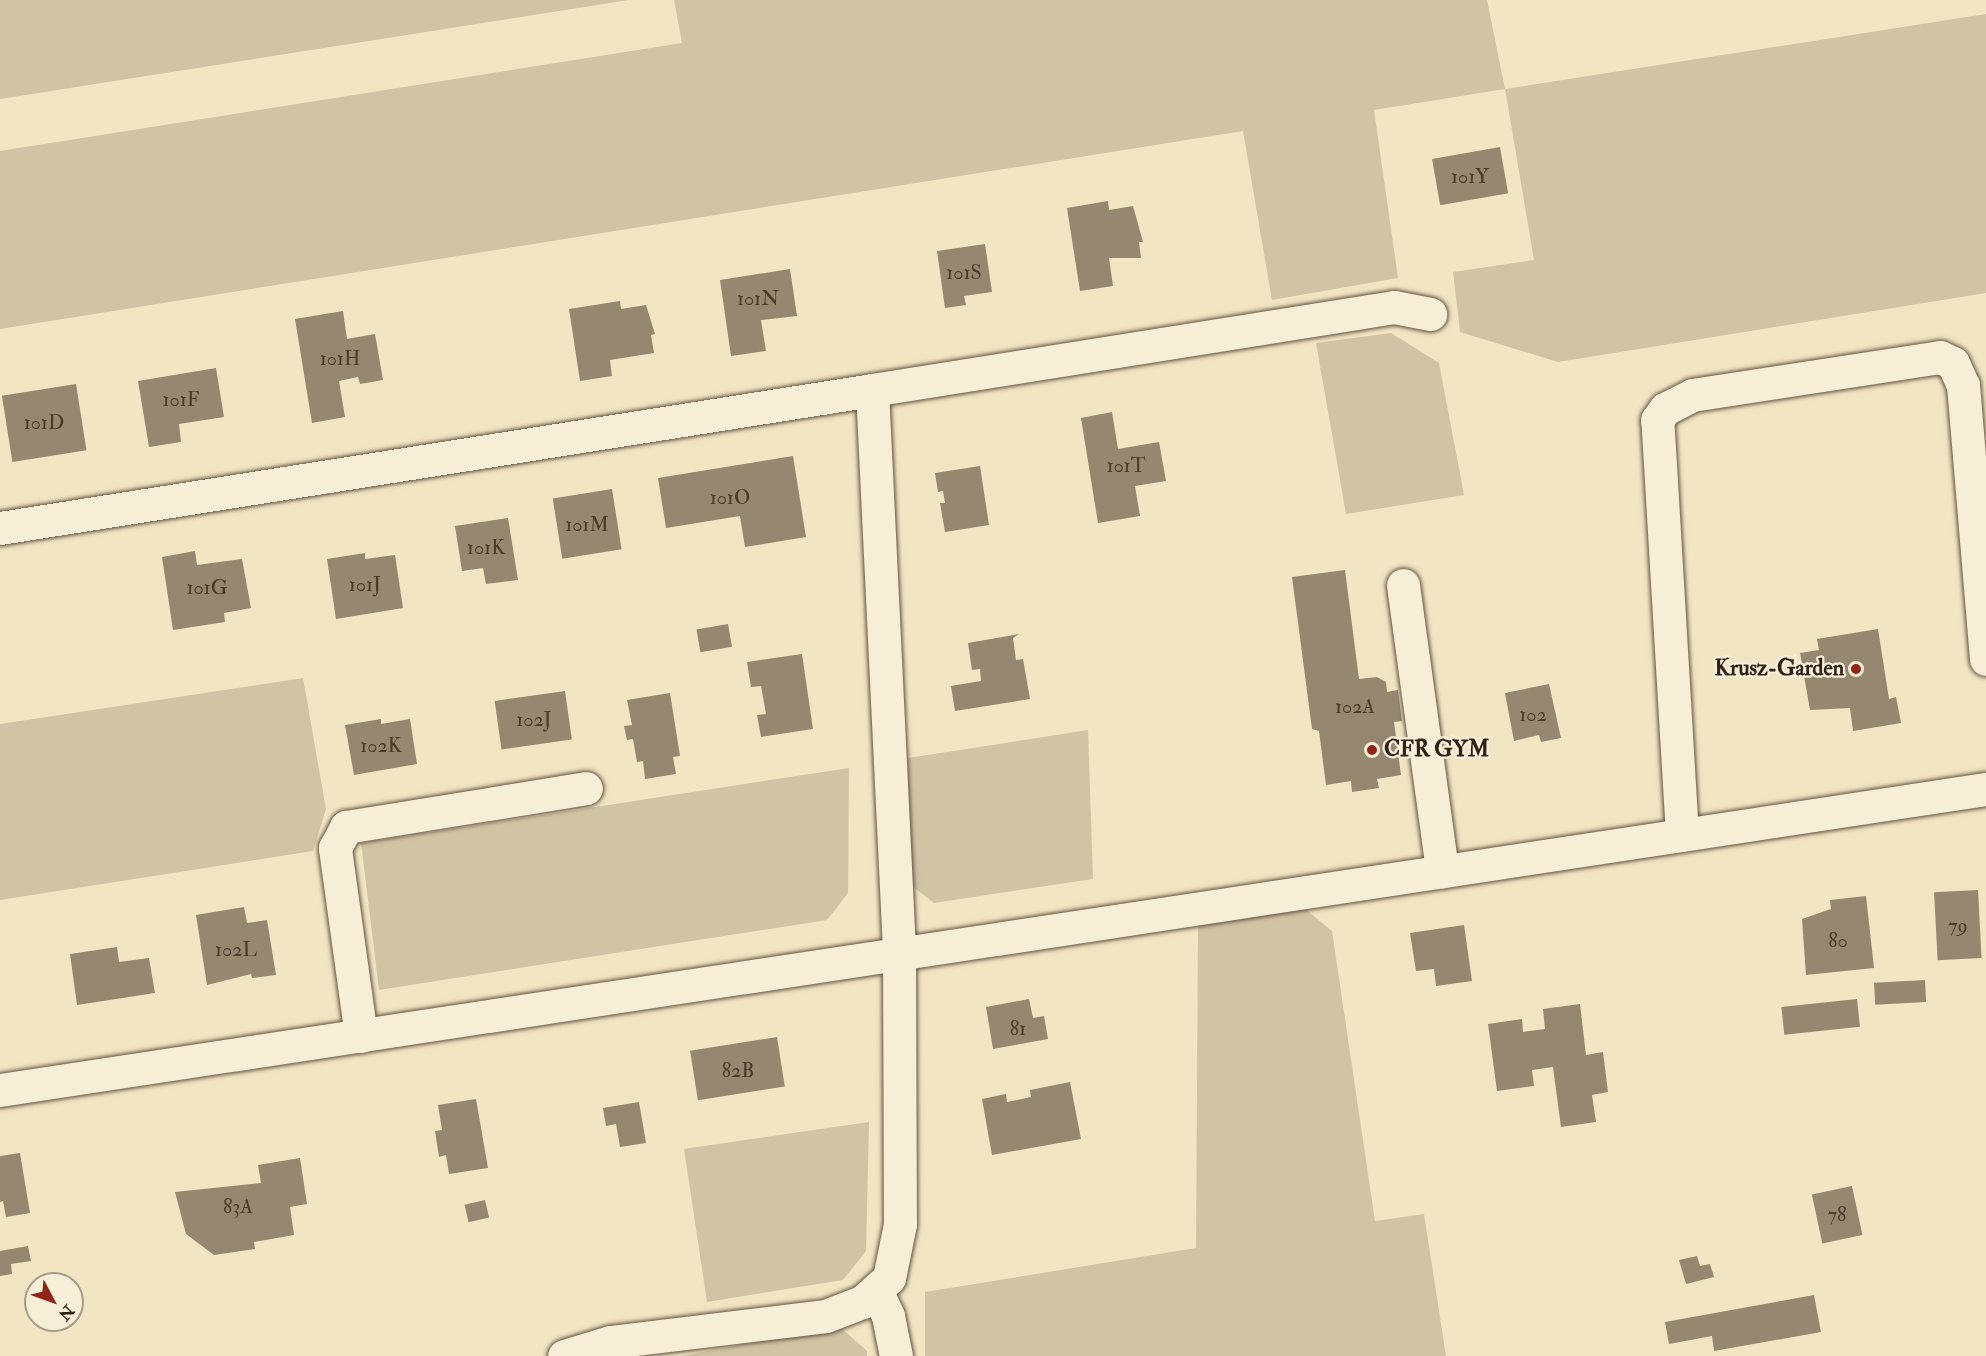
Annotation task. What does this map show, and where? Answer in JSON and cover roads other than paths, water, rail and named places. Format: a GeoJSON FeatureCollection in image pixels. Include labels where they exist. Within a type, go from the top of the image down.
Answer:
{"type":"FeatureCollection","features":[{"type":"Feature","properties":{"kind":"street"},"geometry":{"type":"LineString","coordinates":[[0,528],[1394,307],[1430,315]]}},
{"type":"Feature","properties":{"kind":"street"},"geometry":{"type":"LineString","coordinates":[[1682,835],[1657,420],[1665,409],[1692,395],[1940,357],[1953,363],[1963,385],[1986,659]]}},
{"type":"Feature","properties":{"kind":"street"},"geometry":{"type":"LineString","coordinates":[[564,1356],[610,1342],[826,1316],[862,1302],[889,1278],[900,1224],[899,951],[872,390]]}},
{"type":"Feature","properties":{"kind":"street"},"geometry":{"type":"LineString","coordinates":[[1403,585],[1442,871]]}},
{"type":"Feature","properties":{"kind":"street"},"geometry":{"type":"LineString","coordinates":[[361,1036],[335,848],[346,827],[586,788]]}},
{"type":"Feature","properties":{"kind":"street"},"geometry":{"type":"LineString","coordinates":[[0,1090],[899,951],[1986,789]]}},
{"type":"Feature","properties":{"kind":"street"},"geometry":{"type":"LineString","coordinates":[[876,1290],[888,1316],[896,1356]]}},
{"type":"Feature","properties":{"kind":"place","name":"Krusz-Garden"},"geometry":{"type":"Point","coordinates":[1856,669]}},
{"type":"Feature","properties":{"kind":"place","name":"CFR GYM"},"geometry":{"type":"Point","coordinates":[1372,750]}}]}
